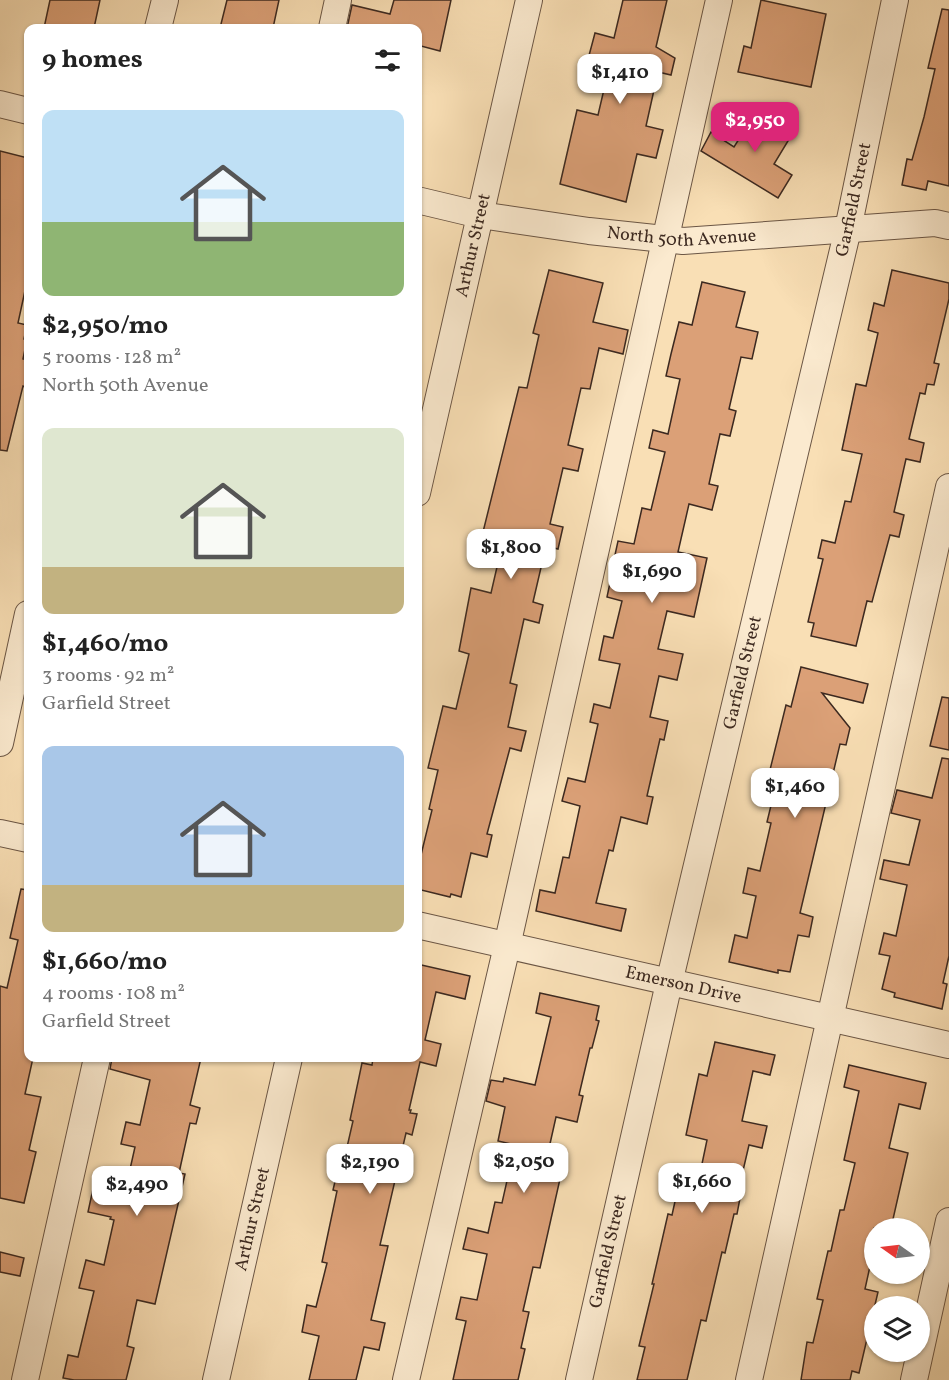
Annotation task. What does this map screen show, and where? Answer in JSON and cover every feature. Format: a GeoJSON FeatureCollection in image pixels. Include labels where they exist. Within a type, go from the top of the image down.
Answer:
{"type":"FeatureCollection","features":[{"type":"Feature","properties":{"kind":"street"},"geometry":{"type":"LineString","coordinates":[[159,24],[165,0]]}},
{"type":"Feature","properties":{"kind":"street"},"geometry":{"type":"LineString","coordinates":[[333,24],[338,0]]}},
{"type":"Feature","properties":{"kind":"street","name":"Arthur Street"},"geometry":{"type":"LineString","coordinates":[[422,471],[529,0]]}},
{"type":"Feature","properties":{"kind":"street"},"geometry":{"type":"LineString","coordinates":[[406,1380],[507,946],[719,0]]}},
{"type":"Feature","properties":{"kind":"street","name":"Garfield Street"},"geometry":{"type":"LineString","coordinates":[[579,1380],[669,982],[848,229],[895,0]]}},
{"type":"Feature","properties":{"kind":"street"},"geometry":{"type":"LineString","coordinates":[[0,104],[24,110]]}},
{"type":"Feature","properties":{"kind":"street","name":"North 50th Avenue"},"geometry":{"type":"LineString","coordinates":[[422,201],[480,214],[589,231],[683,241],[935,224],[949,226]]}},
{"type":"Feature","properties":{"kind":"street"},"geometry":{"type":"LineString","coordinates":[[749,1380],[949,487]]}},
{"type":"Feature","properties":{"kind":"street"},"geometry":{"type":"LineString","coordinates":[[0,743],[24,632]]}},
{"type":"Feature","properties":{"kind":"street"},"geometry":{"type":"LineString","coordinates":[[0,832],[24,838]]}},
{"type":"Feature","properties":{"kind":"street","name":"Emerson Drive"},"geometry":{"type":"LineString","coordinates":[[422,926],[949,1045]]}},
{"type":"Feature","properties":{"kind":"street"},"geometry":{"type":"LineString","coordinates":[[25,1380],[96,1062]]}},
{"type":"Feature","properties":{"kind":"street","name":"Arthur Street"},"geometry":{"type":"LineString","coordinates":[[216,1380],[288,1062]]}},
{"type":"Feature","properties":{"kind":"street"},"geometry":{"type":"LineString","coordinates":[[914,1380],[949,1221]]}},
{"type":"Feature","properties":{"kind":"building"},"geometry":{"type":"Polygon","coordinates":[[[50,0],[100,0],[95,24],[45,24],[50,0]]]}},
{"type":"Feature","properties":{"kind":"building"},"geometry":{"type":"Polygon","coordinates":[[[227,0],[279,0],[274,24],[221,24],[227,0]]]}},
{"type":"Feature","properties":{"kind":"building"},"geometry":{"type":"Polygon","coordinates":[[[394,0],[451,0],[440,51],[422,46],[422,24],[348,24],[352,5],[390,14],[394,0]]]}},
{"type":"Feature","properties":{"kind":"building"},"geometry":{"type":"Polygon","coordinates":[[[623,0],[667,0],[656,47],[675,58],[671,75],[658,72],[646,126],[663,130],[656,158],[637,154],[626,202],[560,184],[577,110],[598,115],[609,68],[587,63],[595,33],[614,38],[623,0]]]}},
{"type":"Feature","properties":{"kind":"building"},"geometry":{"type":"Polygon","coordinates":[[[761,0],[826,14],[811,87],[738,72],[744,46],[751,48],[761,0]]]}},
{"type":"Feature","properties":{"kind":"building"},"geometry":{"type":"Polygon","coordinates":[[[942,9],[949,10],[949,186],[928,181],[926,190],[902,185],[907,159],[912,160],[935,69],[928,68],[942,9]]]}},
{"type":"Feature","properties":{"kind":"building"},"geometry":{"type":"Polygon","coordinates":[[[758,109],[794,131],[774,164],[792,175],[778,198],[701,151],[711,132],[734,147],[758,109]]]}},
{"type":"Feature","properties":{"kind":"building"},"geometry":{"type":"Polygon","coordinates":[[[0,151],[24,157],[24,295],[18,323],[24,324],[24,386],[7,451],[0,450],[0,151]]]}},
{"type":"Feature","properties":{"kind":"building"},"geometry":{"type":"Polygon","coordinates":[[[549,270],[603,283],[593,322],[628,330],[623,354],[599,348],[590,389],[581,388],[568,445],[583,449],[578,471],[563,468],[550,524],[563,527],[558,549],[546,546],[533,602],[543,605],[539,623],[524,619],[510,683],[517,685],[508,727],[526,731],[521,751],[510,748],[487,834],[492,835],[487,857],[471,853],[461,897],[451,894],[450,897],[422,890],[422,851],[432,810],[429,809],[438,770],[428,768],[443,706],[456,709],[469,654],[459,651],[471,588],[491,593],[503,541],[482,536],[519,387],[527,388],[539,335],[533,333],[549,270]]]}},
{"type":"Feature","properties":{"kind":"building"},"geometry":{"type":"Polygon","coordinates":[[[892,270],[949,283],[949,299],[934,363],[939,364],[934,385],[927,384],[925,394],[920,393],[909,439],[924,443],[920,462],[906,459],[894,512],[904,515],[899,537],[890,535],[872,602],[867,601],[856,646],[811,636],[814,623],[808,622],[823,559],[818,558],[822,540],[835,543],[845,501],[851,502],[862,454],[842,450],[856,384],[866,386],[878,333],[868,330],[874,303],[884,306],[892,270]]]}},
{"type":"Feature","properties":{"kind":"building"},"geometry":{"type":"Polygon","coordinates":[[[702,282],[745,292],[736,327],[758,332],[752,359],[741,357],[729,409],[736,411],[730,436],[720,434],[709,484],[718,486],[712,510],[689,504],[678,552],[707,558],[694,617],[667,611],[658,649],[683,654],[677,680],[659,676],[650,717],[668,721],[664,740],[660,739],[647,796],[653,797],[647,824],[621,817],[613,851],[609,850],[596,903],[626,909],[621,931],[536,911],[540,890],[555,893],[563,857],[569,858],[580,806],[562,801],[568,778],[585,782],[598,724],[590,722],[594,704],[610,708],[620,664],[599,660],[604,636],[613,638],[622,601],[607,597],[613,564],[618,541],[634,544],[642,508],[651,510],[665,452],[649,448],[653,430],[668,434],[680,379],[666,376],[679,322],[692,325],[702,282]]]}},
{"type":"Feature","properties":{"kind":"building"},"geometry":{"type":"Polygon","coordinates":[[[801,667],[868,684],[863,703],[822,693],[850,728],[846,745],[840,744],[800,913],[813,917],[809,937],[798,935],[790,972],[778,970],[778,973],[729,962],[735,935],[747,938],[756,896],[743,893],[748,868],[760,871],[771,823],[767,822],[776,785],[767,782],[786,705],[791,707],[801,667]]]}},
{"type":"Feature","properties":{"kind":"building"},"geometry":{"type":"Polygon","coordinates":[[[942,697],[949,698],[949,750],[930,746],[942,697]]]}},
{"type":"Feature","properties":{"kind":"building"},"geometry":{"type":"Polygon","coordinates":[[[942,758],[949,759],[949,956],[943,983],[947,984],[942,1009],[894,997],[895,993],[882,989],[890,956],[879,954],[884,933],[896,936],[907,885],[880,879],[884,860],[909,865],[920,820],[891,813],[897,790],[932,798],[942,758]]]}},
{"type":"Feature","properties":{"kind":"building"},"geometry":{"type":"Polygon","coordinates":[[[21,889],[24,889],[24,1062],[32,1062],[25,1094],[41,1097],[29,1150],[36,1152],[24,1203],[0,1198],[0,986],[7,988],[18,940],[10,938],[21,889]]]}},
{"type":"Feature","properties":{"kind":"building"},"geometry":{"type":"Polygon","coordinates":[[[422,965],[470,976],[465,999],[436,992],[425,1040],[441,1044],[436,1066],[420,1062],[422,1062],[422,965]]]}},
{"type":"Feature","properties":{"kind":"building"},"geometry":{"type":"Polygon","coordinates":[[[540,993],[599,1006],[596,1020],[599,1021],[579,1095],[583,1096],[577,1122],[556,1117],[545,1166],[562,1170],[540,1268],[533,1267],[523,1311],[529,1312],[521,1348],[525,1349],[518,1380],[453,1380],[466,1321],[456,1319],[461,1297],[477,1300],[487,1254],[463,1249],[468,1228],[488,1233],[495,1202],[502,1203],[515,1145],[498,1141],[505,1107],[486,1101],[491,1080],[503,1082],[504,1078],[535,1085],[551,1017],[536,1013],[540,993]]]}},
{"type":"Feature","properties":{"kind":"building"},"geometry":{"type":"Polygon","coordinates":[[[715,1042],[775,1055],[770,1075],[753,1071],[742,1121],[767,1126],[762,1148],[749,1145],[738,1192],[741,1193],[737,1214],[734,1214],[725,1253],[722,1252],[706,1321],[701,1320],[687,1380],[637,1380],[645,1347],[639,1346],[668,1214],[672,1215],[680,1179],[698,1183],[707,1140],[686,1135],[699,1074],[707,1076],[715,1042]]]}},
{"type":"Feature","properties":{"kind":"building"},"geometry":{"type":"Polygon","coordinates":[[[111,1062],[200,1062],[190,1105],[200,1108],[196,1124],[190,1123],[179,1173],[185,1174],[155,1304],[137,1300],[127,1346],[134,1348],[126,1380],[74,1380],[63,1378],[68,1355],[78,1357],[94,1291],[79,1288],[86,1260],[104,1265],[114,1220],[110,1219],[111,1217],[88,1212],[93,1189],[124,1196],[135,1147],[121,1144],[126,1122],[140,1125],[150,1080],[110,1069],[111,1062]]]}},
{"type":"Feature","properties":{"kind":"building"},"geometry":{"type":"Polygon","coordinates":[[[372,1062],[420,1062],[409,1110],[411,1110],[410,1113],[417,1114],[412,1135],[406,1133],[380,1245],[388,1246],[371,1320],[385,1323],[379,1350],[364,1347],[356,1380],[309,1380],[319,1336],[302,1332],[307,1305],[316,1307],[327,1263],[322,1262],[337,1191],[333,1190],[338,1169],[342,1169],[353,1121],[350,1120],[362,1063],[372,1065],[372,1062]]]}},
{"type":"Feature","properties":{"kind":"building"},"geometry":{"type":"Polygon","coordinates":[[[849,1065],[926,1083],[920,1109],[899,1104],[889,1148],[908,1153],[893,1218],[864,1218],[864,1284],[866,1284],[865,1289],[878,1292],[877,1296],[864,1296],[864,1352],[859,1373],[852,1371],[850,1380],[801,1380],[807,1342],[813,1343],[823,1300],[817,1299],[828,1251],[831,1251],[840,1210],[844,1210],[855,1163],[844,1160],[859,1091],[844,1087],[849,1065]]]}},
{"type":"Feature","properties":{"kind":"building"},"geometry":{"type":"Polygon","coordinates":[[[0,1252],[24,1258],[20,1276],[0,1272],[0,1252]]]}}]}
